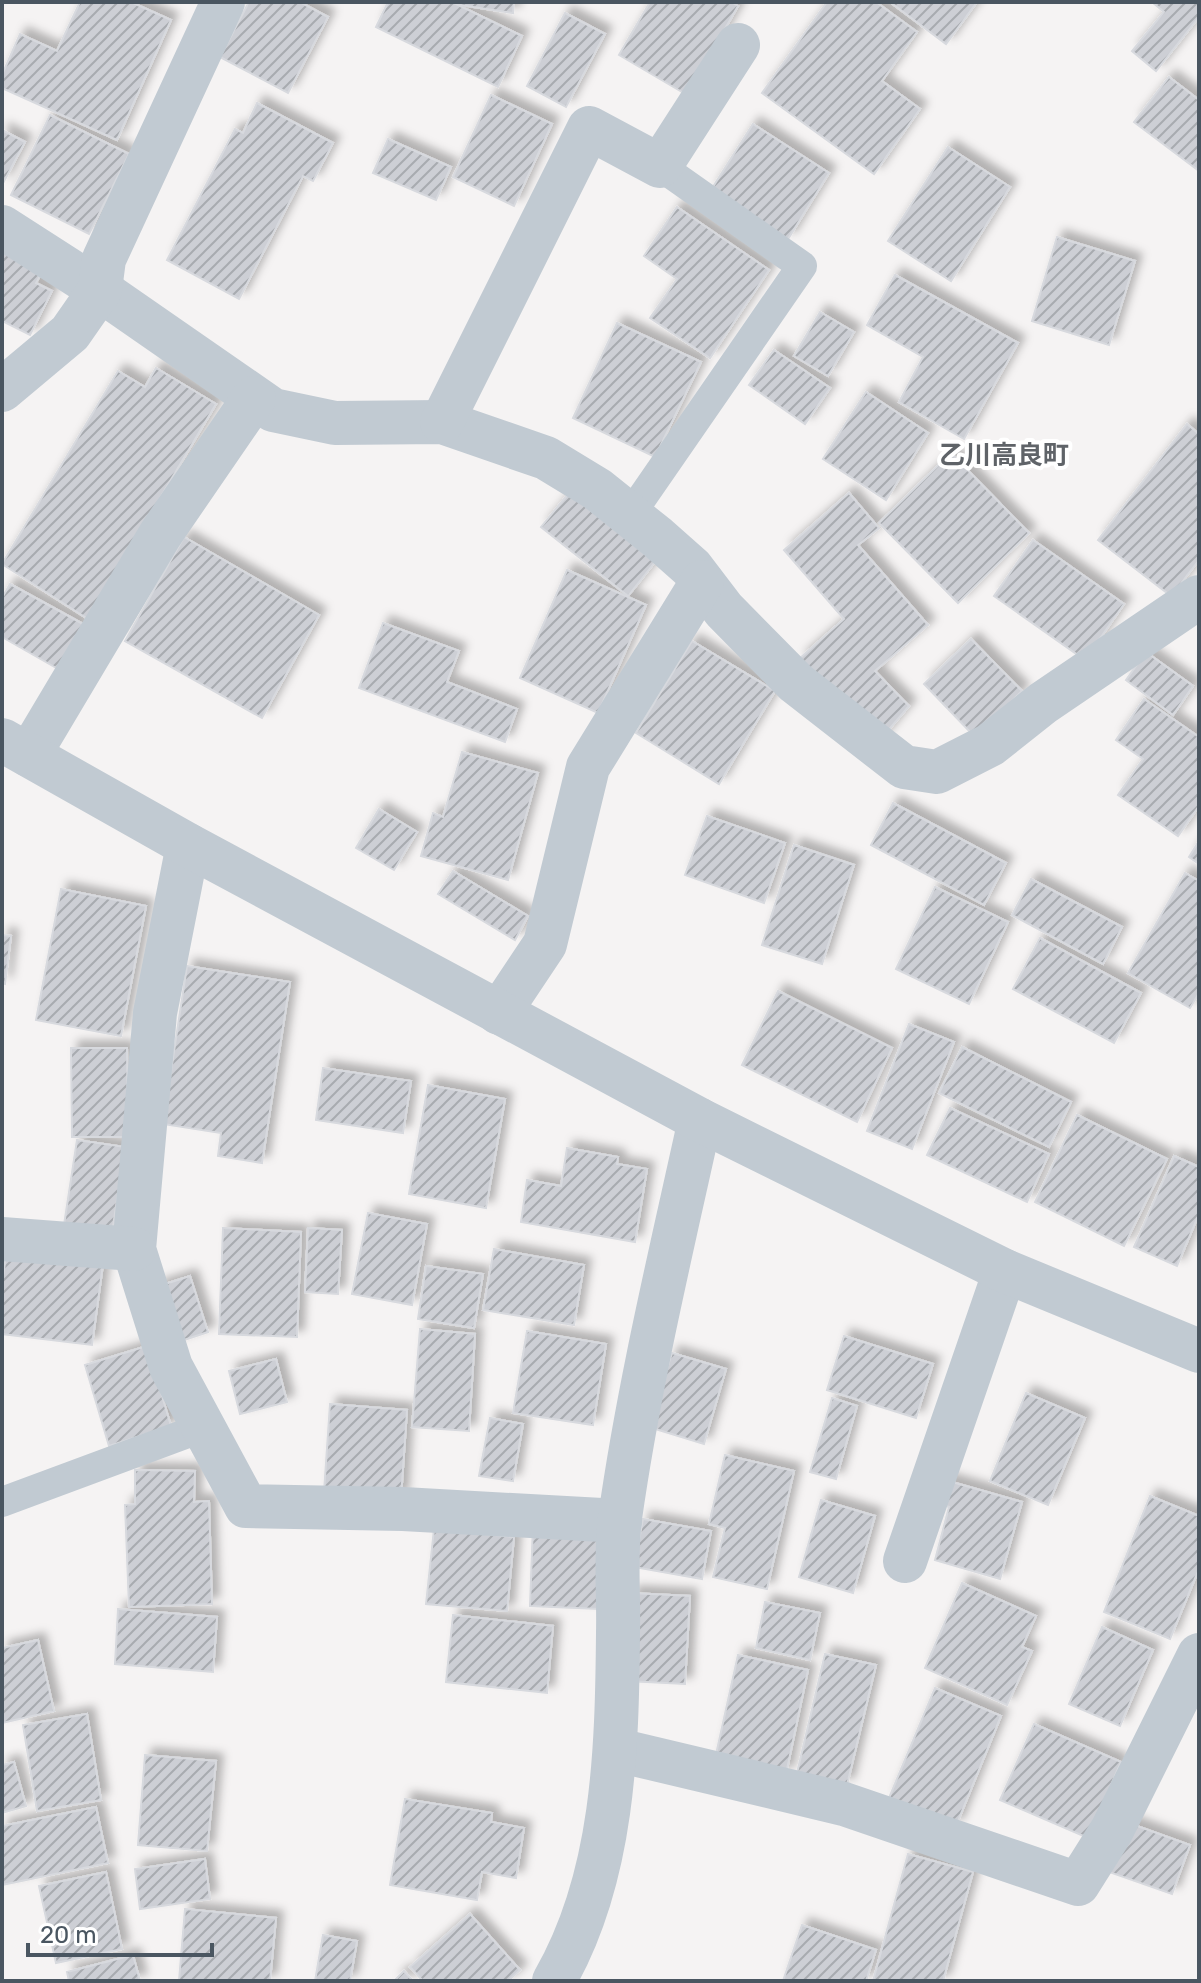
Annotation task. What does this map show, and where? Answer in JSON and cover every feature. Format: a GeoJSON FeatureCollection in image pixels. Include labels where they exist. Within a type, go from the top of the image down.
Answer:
{"type":"FeatureCollection","features":[{"type":"Feature","properties":{"kind":"street"},"geometry":{"type":"LineString","coordinates":[[2,390],[70,333],[100,290],[104,259],[210,37],[223,2]]}},
{"type":"Feature","properties":{"kind":"street"},"geometry":{"type":"LineString","coordinates":[[442,422],[589,128],[660,166],[738,45]]}},
{"type":"Feature","properties":{"kind":"street"},"geometry":{"type":"LineString","coordinates":[[2,227],[100,290],[273,410],[335,423],[442,422],[546,458],[597,489],[692,568],[724,610],[796,683],[904,767],[937,772],[990,745],[1043,703],[1199,597]]}},
{"type":"Feature","properties":{"kind":"street"},"geometry":{"type":"LineString","coordinates":[[254,398],[15,747],[188,845],[700,1120],[1005,1271],[1199,1351]]}},
{"type":"Feature","properties":{"kind":"street"},"geometry":{"type":"LineString","coordinates":[[499,1013],[545,944],[588,767],[702,582]]}},
{"type":"Feature","properties":{"kind":"street"},"geometry":{"type":"LineString","coordinates":[[188,845],[155,1013],[134,1249],[171,1367],[246,1506],[403,1509],[620,1521]]}},
{"type":"Feature","properties":{"kind":"street"},"geometry":{"type":"LineString","coordinates":[[554,1981],[575,1946],[596,1873],[617,1750],[620,1521],[666,1267],[700,1120]]}},
{"type":"Feature","properties":{"kind":"street"},"geometry":{"type":"LineString","coordinates":[[2,1239],[134,1249]]}},
{"type":"Feature","properties":{"kind":"street"},"geometry":{"type":"LineString","coordinates":[[905,1561],[1005,1271]]}},
{"type":"Feature","properties":{"kind":"street"},"geometry":{"type":"LineString","coordinates":[[617,1750],[844,1804],[1078,1884],[1112,1830],[1199,1655]]}},
{"type":"Feature","properties":{"kind":"lane"},"geometry":{"type":"LineString","coordinates":[[630,515],[802,266],[660,166]]}},
{"type":"Feature","properties":{"kind":"lane"},"geometry":{"type":"LineString","coordinates":[[2,1502],[204,1427]]}},
{"type":"Feature","properties":{"kind":"building"},"geometry":{"type":"Polygon","coordinates":[[[80,2],[131,2],[171,20],[117,140],[2,88],[2,75],[20,34],[57,51],[80,2]]]}},
{"type":"Feature","properties":{"kind":"building"},"geometry":{"type":"Polygon","coordinates":[[[249,2],[300,2],[328,17],[288,93],[220,57],[249,2]]]}},
{"type":"Feature","properties":{"kind":"building"},"geometry":{"type":"Polygon","coordinates":[[[388,2],[452,2],[522,36],[498,87],[376,27],[388,2]]]}},
{"type":"Feature","properties":{"kind":"building"},"geometry":{"type":"Polygon","coordinates":[[[461,2],[514,2],[513,13],[460,5],[461,2]]]}},
{"type":"Feature","properties":{"kind":"building"},"geometry":{"type":"Polygon","coordinates":[[[650,2],[731,2],[738,6],[687,95],[619,55],[650,2]]]}},
{"type":"Feature","properties":{"kind":"building"},"geometry":{"type":"Polygon","coordinates":[[[827,2],[876,2],[917,32],[882,81],[920,109],[874,174],[762,93],[827,2]]]}},
{"type":"Feature","properties":{"kind":"building"},"geometry":{"type":"Polygon","coordinates":[[[890,2],[977,2],[946,44],[890,2]]]}},
{"type":"Feature","properties":{"kind":"building"},"geometry":{"type":"Polygon","coordinates":[[[1152,2],[1199,2],[1199,17],[1156,71],[1132,51],[1164,12],[1152,2]]]}},
{"type":"Feature","properties":{"kind":"building"},"geometry":{"type":"Polygon","coordinates":[[[565,13],[605,34],[566,107],[527,86],[565,13]]]}},
{"type":"Feature","properties":{"kind":"building"},"geometry":{"type":"Polygon","coordinates":[[[1169,77],[1199,100],[1199,171],[1134,122],[1169,77]]]}},
{"type":"Feature","properties":{"kind":"building"},"geometry":{"type":"Polygon","coordinates":[[[491,95],[552,124],[514,206],[453,177],[491,95]]]}},
{"type":"Feature","properties":{"kind":"building"},"geometry":{"type":"Polygon","coordinates":[[[257,103],[333,143],[313,181],[303,176],[239,299],[167,260],[235,129],[243,133],[257,103]]]}},
{"type":"Feature","properties":{"kind":"building"},"geometry":{"type":"Polygon","coordinates":[[[50,115],[129,154],[89,234],[11,195],[50,115]]]}},
{"type":"Feature","properties":{"kind":"building"},"geometry":{"type":"Polygon","coordinates":[[[753,124],[829,173],[788,239],[711,190],[753,124]]]}},
{"type":"Feature","properties":{"kind":"building"},"geometry":{"type":"Polygon","coordinates":[[[2,130],[25,142],[2,185],[2,130]]]}},
{"type":"Feature","properties":{"kind":"building"},"geometry":{"type":"Polygon","coordinates":[[[388,139],[451,167],[436,200],[373,173],[388,139]]]}},
{"type":"Feature","properties":{"kind":"building"},"geometry":{"type":"Polygon","coordinates":[[[948,147],[1010,187],[951,281],[888,241],[948,147]]]}},
{"type":"Feature","properties":{"kind":"building"},"geometry":{"type":"Polygon","coordinates":[[[677,207],[769,270],[710,358],[650,318],[677,279],[644,256],[677,207]]]}},
{"type":"Feature","properties":{"kind":"building"},"geometry":{"type":"Polygon","coordinates":[[[1057,237],[1135,261],[1109,345],[1032,321],[1057,237]]]}},
{"type":"Feature","properties":{"kind":"building"},"geometry":{"type":"Polygon","coordinates":[[[2,244],[42,272],[36,283],[52,291],[30,335],[2,321],[2,244]]]}},
{"type":"Feature","properties":{"kind":"building"},"geometry":{"type":"Polygon","coordinates":[[[895,275],[1018,343],[964,439],[899,402],[923,357],[867,325],[895,275]]]}},
{"type":"Feature","properties":{"kind":"building"},"geometry":{"type":"Polygon","coordinates":[[[820,312],[854,332],[828,376],[794,356],[820,312]]]}},
{"type":"Feature","properties":{"kind":"building"},"geometry":{"type":"Polygon","coordinates":[[[617,323],[701,362],[655,457],[573,418],[617,323]]]}},
{"type":"Feature","properties":{"kind":"building"},"geometry":{"type":"Polygon","coordinates":[[[774,350],[830,388],[805,424],[749,385],[774,350]]]}},
{"type":"Feature","properties":{"kind":"building"},"geometry":{"type":"Polygon","coordinates":[[[156,368],[216,404],[88,619],[2,564],[118,371],[145,387],[156,368]]]}},
{"type":"Feature","properties":{"kind":"building"},"geometry":{"type":"Polygon","coordinates":[[[866,392],[928,433],[886,500],[823,459],[866,392]]]}},
{"type":"Feature","properties":{"kind":"building"},"geometry":{"type":"Polygon","coordinates":[[[1187,424],[1199,434],[1199,560],[1171,596],[1098,540],[1187,424]]]}},
{"type":"Feature","properties":{"kind":"building"},"geometry":{"type":"Polygon","coordinates":[[[951,453],[1029,533],[958,603],[879,523],[951,453]]]}},
{"type":"Feature","properties":{"kind":"building"},"geometry":{"type":"Polygon","coordinates":[[[569,493],[655,562],[628,596],[541,527],[569,493]]]}},
{"type":"Feature","properties":{"kind":"building"},"geometry":{"type":"Polygon","coordinates":[[[849,493],[879,528],[858,545],[928,625],[875,671],[909,706],[880,740],[799,659],[844,619],[784,550],[849,493]]]}},
{"type":"Feature","properties":{"kind":"building"},"geometry":{"type":"Polygon","coordinates":[[[184,537],[319,615],[262,718],[125,641],[184,537]]]}},
{"type":"Feature","properties":{"kind":"building"},"geometry":{"type":"Polygon","coordinates":[[[1033,540],[1124,604],[1085,660],[994,596],[1033,540]]]}},
{"type":"Feature","properties":{"kind":"building"},"geometry":{"type":"Polygon","coordinates":[[[567,570],[646,605],[598,713],[520,678],[567,570]]]}},
{"type":"Feature","properties":{"kind":"building"},"geometry":{"type":"Polygon","coordinates":[[[10,584],[83,624],[58,669],[2,637],[2,598],[10,584]]]}},
{"type":"Feature","properties":{"kind":"building"},"geometry":{"type":"Polygon","coordinates":[[[383,623],[459,651],[447,682],[517,709],[505,742],[359,688],[383,623]]]}},
{"type":"Feature","properties":{"kind":"building"},"geometry":{"type":"Polygon","coordinates":[[[971,639],[1022,691],[975,737],[924,684],[971,639]]]}},
{"type":"Feature","properties":{"kind":"building"},"geometry":{"type":"Polygon","coordinates":[[[692,641],[775,691],[719,784],[636,733],[692,641]]]}},
{"type":"Feature","properties":{"kind":"building"},"geometry":{"type":"Polygon","coordinates":[[[1146,652],[1193,686],[1173,715],[1126,680],[1146,652]]]}},
{"type":"Feature","properties":{"kind":"building"},"geometry":{"type":"Polygon","coordinates":[[[1144,699],[1199,737],[1199,806],[1178,836],[1118,795],[1143,759],[1116,740],[1144,699]]]}},
{"type":"Feature","properties":{"kind":"building"},"geometry":{"type":"Polygon","coordinates":[[[462,752],[538,773],[508,880],[421,856],[433,813],[443,817],[462,752]]]}},
{"type":"Feature","properties":{"kind":"building"},"geometry":{"type":"Polygon","coordinates":[[[893,803],[1006,863],[984,905],[871,845],[893,803]]]}},
{"type":"Feature","properties":{"kind":"building"},"geometry":{"type":"Polygon","coordinates":[[[379,809],[417,832],[394,870],[356,848],[379,809]]]}},
{"type":"Feature","properties":{"kind":"building"},"geometry":{"type":"Polygon","coordinates":[[[707,816],[785,843],[764,903],[685,875],[707,816]]]}},
{"type":"Feature","properties":{"kind":"building"},"geometry":{"type":"Polygon","coordinates":[[[1199,841],[1199,864],[1189,857],[1199,841]]]}},
{"type":"Feature","properties":{"kind":"building"},"geometry":{"type":"Polygon","coordinates":[[[794,845],[854,865],[822,964],[762,945],[794,845]]]}},
{"type":"Feature","properties":{"kind":"building"},"geometry":{"type":"Polygon","coordinates":[[[453,871],[528,916],[515,940],[438,894],[453,871]]]}},
{"type":"Feature","properties":{"kind":"building"},"geometry":{"type":"Polygon","coordinates":[[[1185,873],[1199,881],[1199,993],[1190,1008],[1128,973],[1185,873]]]}},
{"type":"Feature","properties":{"kind":"building"},"geometry":{"type":"Polygon","coordinates":[[[1031,879],[1122,927],[1103,964],[1012,915],[1031,879]]]}},
{"type":"Feature","properties":{"kind":"building"},"geometry":{"type":"Polygon","coordinates":[[[935,887],[1008,922],[969,1004],[896,969],[935,887]]]}},
{"type":"Feature","properties":{"kind":"building"},"geometry":{"type":"Polygon","coordinates":[[[61,889],[146,906],[121,1036],[36,1020],[61,889]]]}},
{"type":"Feature","properties":{"kind":"building"},"geometry":{"type":"Polygon","coordinates":[[[2,935],[11,936],[5,984],[2,983],[2,935]]]}},
{"type":"Feature","properties":{"kind":"building"},"geometry":{"type":"Polygon","coordinates":[[[1040,938],[1141,993],[1114,1043],[1013,989],[1040,938]]]}},
{"type":"Feature","properties":{"kind":"building"},"geometry":{"type":"Polygon","coordinates":[[[187,966],[290,982],[262,1163],[218,1156],[221,1133],[163,1124],[187,966]]]}},
{"type":"Feature","properties":{"kind":"building"},"geometry":{"type":"Polygon","coordinates":[[[778,991],[892,1048],[857,1122],[742,1065],[778,991]]]}},
{"type":"Feature","properties":{"kind":"building"},"geometry":{"type":"Polygon","coordinates":[[[909,1024],[954,1042],[912,1149],[867,1131],[909,1024]]]}},
{"type":"Feature","properties":{"kind":"building"},"geometry":{"type":"Polygon","coordinates":[[[962,1047],[1071,1102],[1049,1147],[939,1093],[962,1047]]]}},
{"type":"Feature","properties":{"kind":"building"},"geometry":{"type":"Polygon","coordinates":[[[71,1048],[127,1048],[128,1137],[72,1137],[71,1048]]]}},
{"type":"Feature","properties":{"kind":"building"},"geometry":{"type":"Polygon","coordinates":[[[323,1068],[411,1081],[403,1133],[316,1120],[323,1068]]]}},
{"type":"Feature","properties":{"kind":"building"},"geometry":{"type":"Polygon","coordinates":[[[428,1085],[505,1099],[486,1208],[409,1194],[428,1085]]]}},
{"type":"Feature","properties":{"kind":"building"},"geometry":{"type":"Polygon","coordinates":[[[950,1108],[1049,1154],[1027,1202],[927,1155],[950,1108]]]}},
{"type":"Feature","properties":{"kind":"building"},"geometry":{"type":"Polygon","coordinates":[[[1077,1115],[1167,1159],[1124,1246],[1035,1202],[1077,1115]]]}},
{"type":"Feature","properties":{"kind":"building"},"geometry":{"type":"Polygon","coordinates":[[[77,1140],[125,1147],[112,1233],[64,1225],[77,1140]]]}},
{"type":"Feature","properties":{"kind":"building"},"geometry":{"type":"Polygon","coordinates":[[[567,1148],[618,1157],[617,1164],[647,1169],[635,1242],[521,1222],[527,1180],[561,1186],[567,1148]]]}},
{"type":"Feature","properties":{"kind":"building"},"geometry":{"type":"Polygon","coordinates":[[[1174,1156],[1199,1167],[1199,1214],[1177,1266],[1134,1247],[1174,1156]]]}},
{"type":"Feature","properties":{"kind":"building"},"geometry":{"type":"Polygon","coordinates":[[[368,1213],[427,1224],[412,1305],[352,1294],[368,1213]]]}},
{"type":"Feature","properties":{"kind":"building"},"geometry":{"type":"Polygon","coordinates":[[[223,1228],[301,1232],[297,1337],[219,1334],[223,1228]]]}},
{"type":"Feature","properties":{"kind":"building"},"geometry":{"type":"Polygon","coordinates":[[[308,1228],[342,1230],[338,1294],[305,1292],[308,1228]]]}},
{"type":"Feature","properties":{"kind":"building"},"geometry":{"type":"Polygon","coordinates":[[[7,1245],[104,1257],[92,1345],[2,1334],[2,1287],[7,1245]]]}},
{"type":"Feature","properties":{"kind":"building"},"geometry":{"type":"Polygon","coordinates":[[[494,1249],[584,1265],[574,1325],[483,1310],[494,1249]]]}},
{"type":"Feature","properties":{"kind":"building"},"geometry":{"type":"Polygon","coordinates":[[[426,1266],[483,1274],[474,1328],[418,1319],[426,1266]]]}},
{"type":"Feature","properties":{"kind":"building"},"geometry":{"type":"Polygon","coordinates":[[[190,1276],[208,1332],[175,1343],[156,1287],[190,1276]]]}},
{"type":"Feature","properties":{"kind":"building"},"geometry":{"type":"Polygon","coordinates":[[[420,1329],[475,1334],[469,1431],[412,1427],[420,1329]]]}},
{"type":"Feature","properties":{"kind":"building"},"geometry":{"type":"Polygon","coordinates":[[[527,1331],[606,1344],[593,1425],[513,1413],[527,1331]]]}},
{"type":"Feature","properties":{"kind":"building"},"geometry":{"type":"Polygon","coordinates":[[[844,1336],[933,1364],[916,1418],[827,1390],[844,1336]]]}},
{"type":"Feature","properties":{"kind":"building"},"geometry":{"type":"Polygon","coordinates":[[[147,1346],[171,1426],[109,1446],[85,1365],[147,1346]]]}},
{"type":"Feature","properties":{"kind":"building"},"geometry":{"type":"Polygon","coordinates":[[[672,1353],[726,1369],[704,1444],[649,1427],[672,1353]]]}},
{"type":"Feature","properties":{"kind":"building"},"geometry":{"type":"Polygon","coordinates":[[[276,1359],[287,1402],[240,1414],[229,1371],[276,1359]]]}},
{"type":"Feature","properties":{"kind":"building"},"geometry":{"type":"Polygon","coordinates":[[[1026,1393],[1085,1418],[1048,1505],[990,1481],[1026,1393]]]}},
{"type":"Feature","properties":{"kind":"building"},"geometry":{"type":"Polygon","coordinates":[[[832,1398],[857,1406],[836,1479],[810,1472],[832,1398]]]}},
{"type":"Feature","properties":{"kind":"building"},"geometry":{"type":"Polygon","coordinates":[[[330,1404],[407,1410],[401,1498],[324,1492],[330,1404]]]}},
{"type":"Feature","properties":{"kind":"building"},"geometry":{"type":"Polygon","coordinates":[[[490,1418],[523,1424],[513,1481],[479,1476],[490,1418]]]}},
{"type":"Feature","properties":{"kind":"building"},"geometry":{"type":"Polygon","coordinates":[[[725,1455],[794,1471],[767,1589],[713,1577],[725,1528],[709,1524],[725,1455]]]}},
{"type":"Feature","properties":{"kind":"building"},"geometry":{"type":"Polygon","coordinates":[[[135,1470],[195,1471],[194,1502],[209,1501],[212,1604],[129,1607],[125,1505],[135,1504],[135,1470]]]}},
{"type":"Feature","properties":{"kind":"building"},"geometry":{"type":"Polygon","coordinates":[[[945,1480],[1022,1502],[1000,1579],[935,1560],[949,1507],[938,1503],[945,1480]]]}},
{"type":"Feature","properties":{"kind":"building"},"geometry":{"type":"Polygon","coordinates":[[[1150,1496],[1199,1516],[1199,1569],[1170,1639],[1104,1612],[1150,1496]]]}},
{"type":"Feature","properties":{"kind":"building"},"geometry":{"type":"Polygon","coordinates":[[[821,1500],[875,1516],[853,1593],[799,1577],[821,1500]]]}},
{"type":"Feature","properties":{"kind":"building"},"geometry":{"type":"Polygon","coordinates":[[[643,1519],[711,1531],[702,1579],[634,1567],[643,1519]]]}},
{"type":"Feature","properties":{"kind":"building"},"geometry":{"type":"Polygon","coordinates":[[[533,1524],[602,1527],[599,1609],[530,1606],[533,1524]]]}},
{"type":"Feature","properties":{"kind":"building"},"geometry":{"type":"Polygon","coordinates":[[[434,1529],[514,1537],[507,1611],[426,1604],[434,1529]]]}},
{"type":"Feature","properties":{"kind":"building"},"geometry":{"type":"Polygon","coordinates":[[[962,1583],[1036,1616],[1022,1647],[1032,1651],[1007,1705],[925,1668],[962,1583]]]}},
{"type":"Feature","properties":{"kind":"building"},"geometry":{"type":"Polygon","coordinates":[[[631,1593],[690,1596],[685,1684],[627,1681],[631,1593]]]}},
{"type":"Feature","properties":{"kind":"building"},"geometry":{"type":"Polygon","coordinates":[[[765,1602],[820,1613],[810,1660],[756,1648],[765,1602]]]}},
{"type":"Feature","properties":{"kind":"building"},"geometry":{"type":"Polygon","coordinates":[[[118,1609],[217,1617],[213,1672],[115,1664],[118,1609]]]}},
{"type":"Feature","properties":{"kind":"building"},"geometry":{"type":"Polygon","coordinates":[[[453,1615],[553,1626],[547,1693],[446,1682],[453,1615]]]}},
{"type":"Feature","properties":{"kind":"building"},"geometry":{"type":"Polygon","coordinates":[[[1102,1627],[1153,1650],[1120,1726],[1069,1704],[1102,1627]]]}},
{"type":"Feature","properties":{"kind":"building"},"geometry":{"type":"Polygon","coordinates":[[[38,1640],[54,1711],[2,1723],[2,1648],[38,1640]]]}},
{"type":"Feature","properties":{"kind":"building"},"geometry":{"type":"Polygon","coordinates":[[[825,1654],[876,1665],[847,1785],[797,1773],[825,1654]]]}},
{"type":"Feature","properties":{"kind":"building"},"geometry":{"type":"Polygon","coordinates":[[[738,1655],[808,1670],[786,1774],[715,1759],[738,1655]]]}},
{"type":"Feature","properties":{"kind":"building"},"geometry":{"type":"Polygon","coordinates":[[[935,1688],[1001,1716],[956,1826],[889,1798],[935,1688]]]}},
{"type":"Feature","properties":{"kind":"building"},"geometry":{"type":"Polygon","coordinates":[[[87,1714],[101,1800],[37,1811],[23,1725],[87,1714]]]}},
{"type":"Feature","properties":{"kind":"building"},"geometry":{"type":"Polygon","coordinates":[[[1034,1724],[1121,1762],[1088,1838],[1000,1800],[1034,1724]]]}},
{"type":"Feature","properties":{"kind":"building"},"geometry":{"type":"Polygon","coordinates":[[[145,1755],[216,1761],[207,1851],[138,1845],[145,1755]]]}},
{"type":"Feature","properties":{"kind":"building"},"geometry":{"type":"Polygon","coordinates":[[[14,1762],[26,1806],[2,1813],[2,1765],[14,1762]]]}},
{"type":"Feature","properties":{"kind":"building"},"geometry":{"type":"Polygon","coordinates":[[[405,1799],[492,1813],[491,1822],[524,1828],[516,1878],[482,1872],[477,1900],[390,1885],[405,1799]]]}},
{"type":"Feature","properties":{"kind":"building"},"geometry":{"type":"Polygon","coordinates":[[[96,1807],[108,1863],[2,1885],[2,1826],[96,1807]]]}},
{"type":"Feature","properties":{"kind":"building"},"geometry":{"type":"Polygon","coordinates":[[[1126,1822],[1190,1845],[1172,1894],[1109,1872],[1126,1822]]]}},
{"type":"Feature","properties":{"kind":"building"},"geometry":{"type":"Polygon","coordinates":[[[908,1854],[973,1872],[943,1981],[873,1981],[908,1854]]]}},
{"type":"Feature","properties":{"kind":"building"},"geometry":{"type":"Polygon","coordinates":[[[205,1859],[210,1899],[140,1909],[135,1869],[205,1859]]]}},
{"type":"Feature","properties":{"kind":"building"},"geometry":{"type":"Polygon","coordinates":[[[106,1872],[122,1949],[56,1963],[39,1886],[106,1872]]]}},
{"type":"Feature","properties":{"kind":"building"},"geometry":{"type":"Polygon","coordinates":[[[185,1909],[276,1918],[270,1981],[179,1981],[185,1909]]]}},
{"type":"Feature","properties":{"kind":"building"},"geometry":{"type":"Polygon","coordinates":[[[470,1914],[520,1970],[508,1981],[423,1981],[410,1967],[470,1914]]]}},
{"type":"Feature","properties":{"kind":"building"},"geometry":{"type":"Polygon","coordinates":[[[802,1925],[876,1950],[866,1981],[783,1981],[802,1925]]]}},
{"type":"Feature","properties":{"kind":"building"},"geometry":{"type":"Polygon","coordinates":[[[323,1935],[357,1941],[350,1981],[315,1981],[323,1935]]]}},
{"type":"Feature","properties":{"kind":"building"},"geometry":{"type":"Polygon","coordinates":[[[133,1955],[140,1981],[69,1981],[67,1972],[133,1955]]]}},
{"type":"Feature","properties":{"kind":"building"},"geometry":{"type":"Polygon","coordinates":[[[404,1971],[413,1981],[394,1981],[404,1971]]]}},
{"type":"Feature","properties":{"kind":"district","name":"乙川高良町"},"geometry":{"type":"Point","coordinates":[1004,455]}}]}
